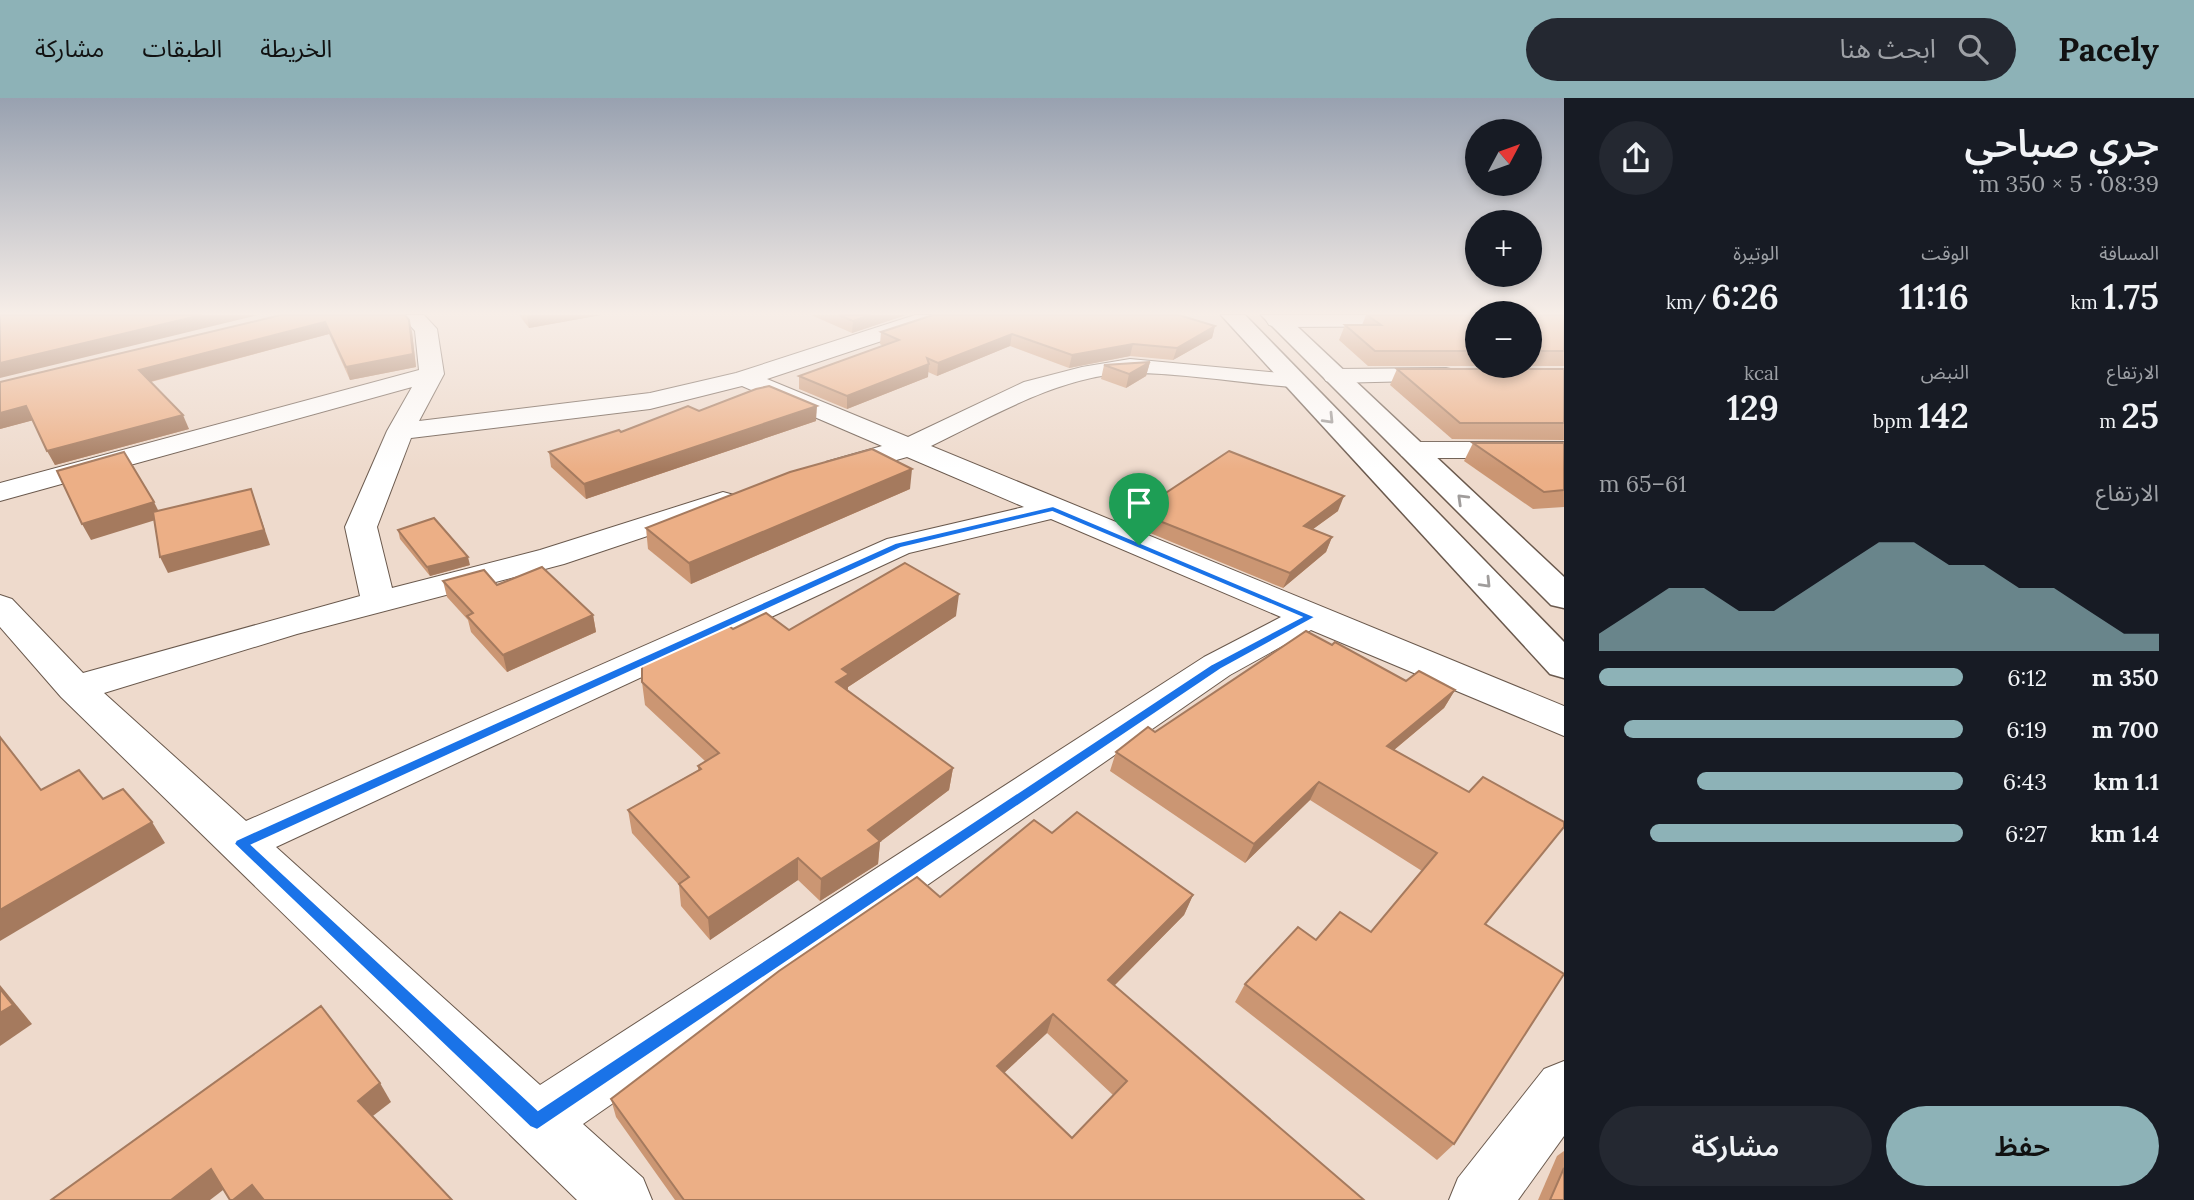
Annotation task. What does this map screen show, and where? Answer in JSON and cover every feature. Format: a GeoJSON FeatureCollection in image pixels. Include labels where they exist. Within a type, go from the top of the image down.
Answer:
{"type":"FeatureCollection","features":[{"type":"Feature","properties":{"kind":"main road"},"geometry":{"type":"LineString","coordinates":[[1279,366],[1564,665]]}},
{"type":"Feature","properties":{"kind":"main road"},"geometry":{"type":"LineString","coordinates":[[1325,366],[1564,597]]}},
{"type":"Feature","properties":{"kind":"street"},"geometry":{"type":"LineString","coordinates":[[378,601],[361,527],[400,431],[432,374],[431,366]]}},
{"type":"Feature","properties":{"kind":"street"},"geometry":{"type":"LineString","coordinates":[[400,431],[650,401],[779,366]]}},
{"type":"Feature","properties":{"kind":"street"},"geometry":{"type":"LineString","coordinates":[[806,476],[906,448],[1033,387],[1082,374],[1127,366]]}},
{"type":"Feature","properties":{"kind":"street"},"geometry":{"type":"LineString","coordinates":[[1135,366],[1292,380]]}},
{"type":"Feature","properties":{"kind":"street"},"geometry":{"type":"LineString","coordinates":[[0,492],[432,374]]}},
{"type":"Feature","properties":{"kind":"street"},"geometry":{"type":"LineString","coordinates":[[1335,376],[1465,375]]}},
{"type":"Feature","properties":{"kind":"street"},"geometry":{"type":"LineString","coordinates":[[744,378],[1564,722]]}},
{"type":"Feature","properties":{"kind":"street"},"geometry":{"type":"LineString","coordinates":[[1412,450],[1564,450]]}},
{"type":"Feature","properties":{"kind":"street"},"geometry":{"type":"LineString","coordinates":[[75,688],[284,626],[552,556],[756,491]]}},
{"type":"Feature","properties":{"kind":"street"},"geometry":{"type":"LineString","coordinates":[[241,844],[898,545],[1053,509]]}},
{"type":"Feature","properties":{"kind":"street"},"geometry":{"type":"LineString","coordinates":[[0,606],[75,688],[621,1200]]}},
{"type":"Feature","properties":{"kind":"street"},"geometry":{"type":"LineString","coordinates":[[537,1121],[1217,666],[1310,617]]}},
{"type":"Feature","properties":{"kind":"street"},"geometry":{"type":"LineString","coordinates":[[1479,1200],[1564,1089]]}},
{"type":"Feature","properties":{"kind":"building"},"geometry":{"type":"Polygon","coordinates":[[[65,366],[153,366],[139,370],[183,415],[47,451],[26,406],[0,413],[0,382],[65,366]]]}},
{"type":"Feature","properties":{"kind":"building"},"geometry":{"type":"Polygon","coordinates":[[[826,366],[923,366],[847,396],[799,376],[826,366]]]}},
{"type":"Feature","properties":{"kind":"building"},"geometry":{"type":"Polygon","coordinates":[[[1108,366],[1142,366],[1129,374],[1108,366]]]}},
{"type":"Feature","properties":{"kind":"building"},"geometry":{"type":"Polygon","coordinates":[[[1397,369],[1465,369],[1465,378],[1542,378],[1542,369],[1564,369],[1564,423],[1460,423],[1397,369]]]}},
{"type":"Feature","properties":{"kind":"building"},"geometry":{"type":"Polygon","coordinates":[[[769,386],[817,406],[584,484],[549,452],[619,430],[621,432],[688,406],[699,411],[769,386]]]}},
{"type":"Feature","properties":{"kind":"building"},"geometry":{"type":"Polygon","coordinates":[[[1473,443],[1564,443],[1564,490],[1544,492],[1473,443]]]}},
{"type":"Feature","properties":{"kind":"building"},"geometry":{"type":"Polygon","coordinates":[[[872,449],[912,469],[689,563],[646,528],[790,472],[872,449]]]}},
{"type":"Feature","properties":{"kind":"building"},"geometry":{"type":"Polygon","coordinates":[[[1229,451],[1344,496],[1304,526],[1332,537],[1290,573],[1137,512],[1229,451]]]}},
{"type":"Feature","properties":{"kind":"building"},"geometry":{"type":"Polygon","coordinates":[[[124,452],[154,502],[82,524],[57,471],[124,452]]]}},
{"type":"Feature","properties":{"kind":"building"},"geometry":{"type":"Polygon","coordinates":[[[251,489],[264,530],[160,557],[153,512],[251,489]]]}},
{"type":"Feature","properties":{"kind":"building"},"geometry":{"type":"Polygon","coordinates":[[[434,518],[468,557],[427,567],[398,530],[434,518]]]}},
{"type":"Feature","properties":{"kind":"building"},"geometry":{"type":"Polygon","coordinates":[[[905,563],[959,594],[842,669],[849,674],[836,682],[953,768],[868,830],[880,841],[821,879],[798,858],[708,918],[679,884],[689,877],[628,810],[701,769],[698,766],[719,753],[642,682],[642,664],[725,623],[733,629],[766,613],[789,630],[905,563]]]}},
{"type":"Feature","properties":{"kind":"building"},"geometry":{"type":"Polygon","coordinates":[[[542,567],[593,615],[503,655],[467,616],[473,613],[443,581],[484,570],[497,585],[542,567]]]}},
{"type":"Feature","properties":{"kind":"building"},"geometry":{"type":"Polygon","coordinates":[[[1306,631],[1332,645],[1335,642],[1406,681],[1419,671],[1455,690],[1387,746],[1469,792],[1483,777],[1564,822],[1564,827],[1485,924],[1564,974],[1454,1144],[1245,984],[1298,927],[1316,940],[1340,912],[1371,932],[1437,853],[1319,782],[1254,844],[1116,752],[1148,727],[1155,732],[1306,631]]]}},
{"type":"Feature","properties":{"kind":"building"},"geometry":{"type":"Polygon","coordinates":[[[0,737],[41,790],[79,770],[103,799],[123,789],[152,822],[0,910],[0,737]]]}},
{"type":"Feature","properties":{"kind":"building"},"geometry":{"type":"Polygon","coordinates":[[[1077,812],[1193,895],[1108,980],[1364,1200],[684,1200],[611,1099],[779,971],[917,877],[940,897],[1034,820],[1052,833],[1077,812]],[[1053,1014],[997,1066],[1072,1138],[1127,1081],[1053,1014]]]}},
{"type":"Feature","properties":{"kind":"building"},"geometry":{"type":"Polygon","coordinates":[[[0,989],[13,1005],[0,1013],[0,989]]]}},
{"type":"Feature","properties":{"kind":"building"},"geometry":{"type":"Polygon","coordinates":[[[321,1006],[380,1083],[358,1101],[452,1200],[264,1200],[252,1185],[230,1200],[211,1169],[171,1200],[51,1200],[321,1006]]]}},
{"type":"Feature","properties":{"kind":"building"},"geometry":{"type":"Polygon","coordinates":[[[1564,1168],[1564,1200],[1550,1200],[1564,1168]]]}},
{"type":"Feature","properties":{"kind":"route"},"geometry":{"type":"LineString","coordinates":[[1053,509],[1139,545],[1310,617],[1217,666],[537,1121],[241,844],[898,545],[1053,509]]}}]}
